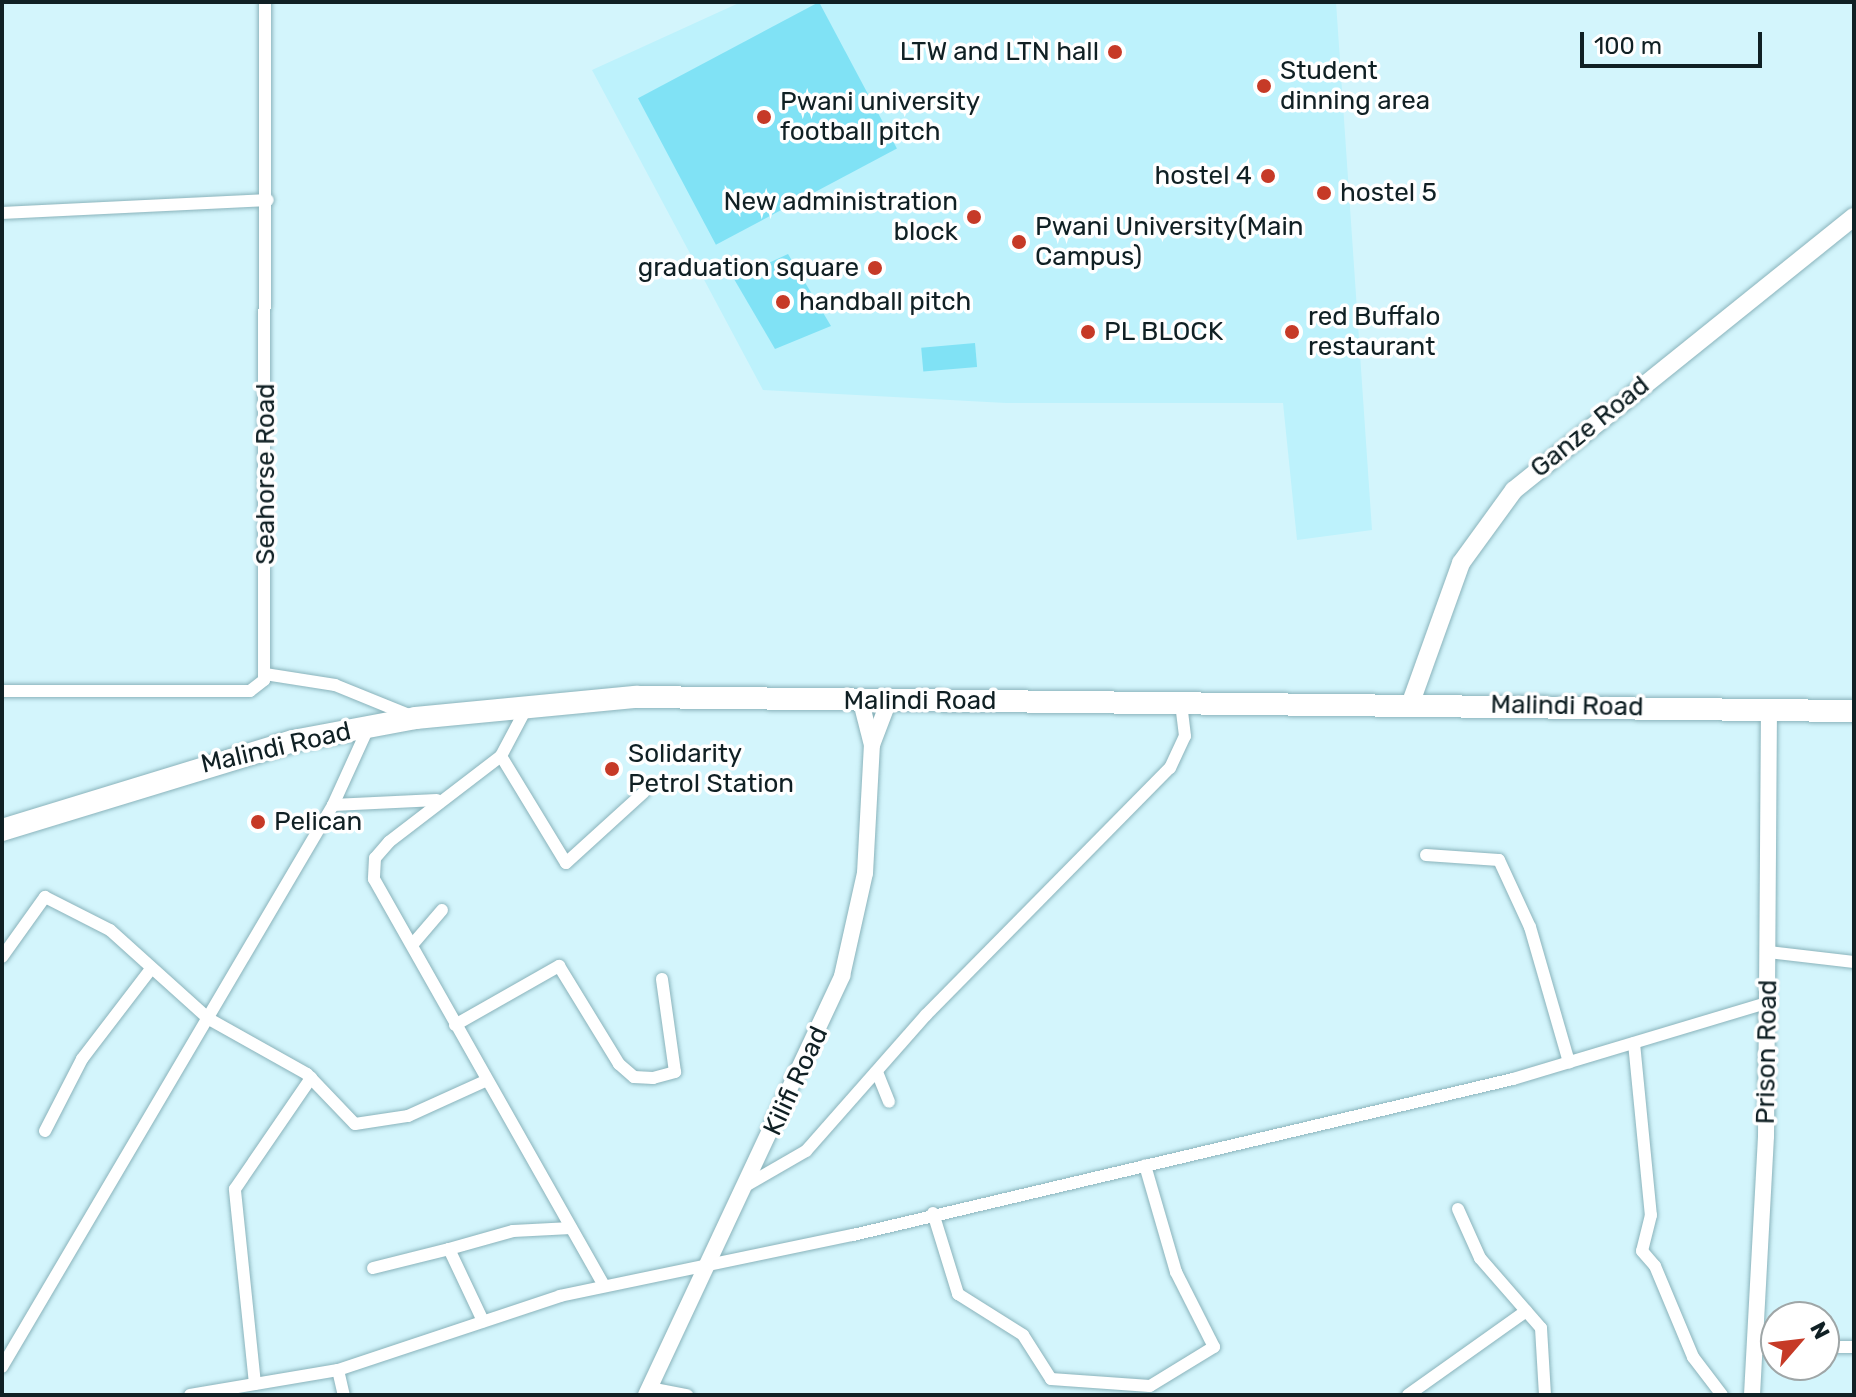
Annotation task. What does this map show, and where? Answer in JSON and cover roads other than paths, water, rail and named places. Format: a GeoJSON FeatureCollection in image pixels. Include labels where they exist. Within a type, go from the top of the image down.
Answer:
{"type":"FeatureCollection","features":[{"type":"Feature","properties":{"kind":"highway","name":"Malindi Road"},"geometry":{"type":"LineString","coordinates":[[2,830],[212,762],[369,726],[528,705],[650,697],[888,703],[1411,702],[1854,711]]}},
{"type":"Feature","properties":{"kind":"main road","name":"Ganze Road"},"geometry":{"type":"LineString","coordinates":[[1411,702],[1461,563],[1514,490],[1854,217]]}},
{"type":"Feature","properties":{"kind":"street","name":"Seahorse Road"},"geometry":{"type":"LineString","coordinates":[[265,2],[268,200],[265,674]]}},
{"type":"Feature","properties":{"kind":"street"},"geometry":{"type":"LineString","coordinates":[[2,213],[268,200]]}},
{"type":"Feature","properties":{"kind":"street"},"geometry":{"type":"LineString","coordinates":[[2,691],[250,691],[265,674],[335,685],[416,718]]}},
{"type":"Feature","properties":{"kind":"street"},"geometry":{"type":"LineString","coordinates":[[747,1185],[806,1151],[877,1072],[1177,760],[1185,736],[1181,701]]}},
{"type":"Feature","properties":{"kind":"street","name":"Kilifi Road"},"geometry":{"type":"LineString","coordinates":[[861,702],[872,745]]}},
{"type":"Feature","properties":{"kind":"street","name":"Kilifi Road"},"geometry":{"type":"LineString","coordinates":[[648,1392],[825,1020],[854,937],[872,745],[888,703]]}},
{"type":"Feature","properties":{"kind":"street"},"geometry":{"type":"LineString","coordinates":[[528,705],[501,756],[479,778],[437,800],[372,868],[483,1082],[604,1286]]}},
{"type":"Feature","properties":{"kind":"street","name":"Prison Road"},"geometry":{"type":"LineString","coordinates":[[1752,1395],[1767,1003],[1769,709]]}},
{"type":"Feature","properties":{"kind":"street"},"geometry":{"type":"LineString","coordinates":[[2,1367],[333,805],[369,726]]}},
{"type":"Feature","properties":{"kind":"street"},"geometry":{"type":"LineString","coordinates":[[501,756],[566,863],[644,792]]}},
{"type":"Feature","properties":{"kind":"street"},"geometry":{"type":"LineString","coordinates":[[333,805],[437,800]]}},
{"type":"Feature","properties":{"kind":"street"},"geometry":{"type":"LineString","coordinates":[[1426,855],[1499,860],[1530,927],[1569,1062]]}},
{"type":"Feature","properties":{"kind":"street"},"geometry":{"type":"LineString","coordinates":[[2,957],[45,897],[110,930],[150,970],[209,1019],[311,1078],[343,1118],[364,1127],[408,1116],[483,1082]]}},
{"type":"Feature","properties":{"kind":"street"},"geometry":{"type":"LineString","coordinates":[[412,945],[442,910]]}},
{"type":"Feature","properties":{"kind":"street"},"geometry":{"type":"LineString","coordinates":[[1768,952],[1854,962]]}},
{"type":"Feature","properties":{"kind":"street"},"geometry":{"type":"LineString","coordinates":[[455,1025],[559,966],[619,1064],[634,1077],[653,1078],[675,1072],[662,979]]}},
{"type":"Feature","properties":{"kind":"street"},"geometry":{"type":"LineString","coordinates":[[45,1131],[82,1059],[150,970]]}},
{"type":"Feature","properties":{"kind":"street"},"geometry":{"type":"LineString","coordinates":[[190,1395],[338,1370],[483,1321],[604,1286],[1145,1165],[1569,1062],[1767,1003]]}},
{"type":"Feature","properties":{"kind":"street"},"geometry":{"type":"LineString","coordinates":[[1634,1043],[1651,1215],[1642,1251],[1715,1392]]}},
{"type":"Feature","properties":{"kind":"street"},"geometry":{"type":"LineString","coordinates":[[877,1072],[889,1102]]}},
{"type":"Feature","properties":{"kind":"street"},"geometry":{"type":"LineString","coordinates":[[255,1384],[235,1189],[311,1078]]}},
{"type":"Feature","properties":{"kind":"street"},"geometry":{"type":"LineString","coordinates":[[933,1213],[958,1294],[1023,1335],[1051,1379],[1149,1391],[1214,1347],[1176,1272],[1145,1165]]}},
{"type":"Feature","properties":{"kind":"street"},"geometry":{"type":"LineString","coordinates":[[1458,1209],[1480,1258],[1526,1311],[1544,1340],[1545,1395]]}},
{"type":"Feature","properties":{"kind":"street"},"geometry":{"type":"LineString","coordinates":[[373,1268],[513,1231],[571,1228]]}},
{"type":"Feature","properties":{"kind":"street"},"geometry":{"type":"LineString","coordinates":[[449,1249],[483,1321]]}},
{"type":"Feature","properties":{"kind":"street"},"geometry":{"type":"LineString","coordinates":[[1408,1395],[1526,1311]]}},
{"type":"Feature","properties":{"kind":"street"},"geometry":{"type":"LineString","coordinates":[[1754,1349],[1760,1349]]}},
{"type":"Feature","properties":{"kind":"street"},"geometry":{"type":"LineString","coordinates":[[338,1370],[344,1395]]}},
{"type":"Feature","properties":{"kind":"street"},"geometry":{"type":"LineString","coordinates":[[648,1392],[687,1395]]}},
{"type":"Feature","properties":{"kind":"place","name":"LTW and LTN hall"},"geometry":{"type":"Point","coordinates":[1115,52]}},
{"type":"Feature","properties":{"kind":"place","name":"Student dinning area"},"geometry":{"type":"Point","coordinates":[1264,86]}},
{"type":"Feature","properties":{"kind":"place","name":"Pwani university football pitch"},"geometry":{"type":"Point","coordinates":[764,117]}},
{"type":"Feature","properties":{"kind":"place","name":"hostel 4"},"geometry":{"type":"Point","coordinates":[1268,176]}},
{"type":"Feature","properties":{"kind":"place","name":"hostel 5"},"geometry":{"type":"Point","coordinates":[1324,193]}},
{"type":"Feature","properties":{"kind":"place","name":"New administration block"},"geometry":{"type":"Point","coordinates":[974,217]}},
{"type":"Feature","properties":{"kind":"place","name":"Pwani University(Main Campus)"},"geometry":{"type":"Point","coordinates":[1019,242]}},
{"type":"Feature","properties":{"kind":"place","name":"graduation square"},"geometry":{"type":"Point","coordinates":[875,268]}},
{"type":"Feature","properties":{"kind":"place","name":"handball pitch"},"geometry":{"type":"Point","coordinates":[783,302]}},
{"type":"Feature","properties":{"kind":"place","name":"PL BLOCK"},"geometry":{"type":"Point","coordinates":[1088,332]}},
{"type":"Feature","properties":{"kind":"place","name":"red Buffalo restaurant"},"geometry":{"type":"Point","coordinates":[1292,332]}},
{"type":"Feature","properties":{"kind":"place","name":"Solidarity Petrol Station"},"geometry":{"type":"Point","coordinates":[612,769]}},
{"type":"Feature","properties":{"kind":"place","name":"Pelican"},"geometry":{"type":"Point","coordinates":[258,822]}}]}
